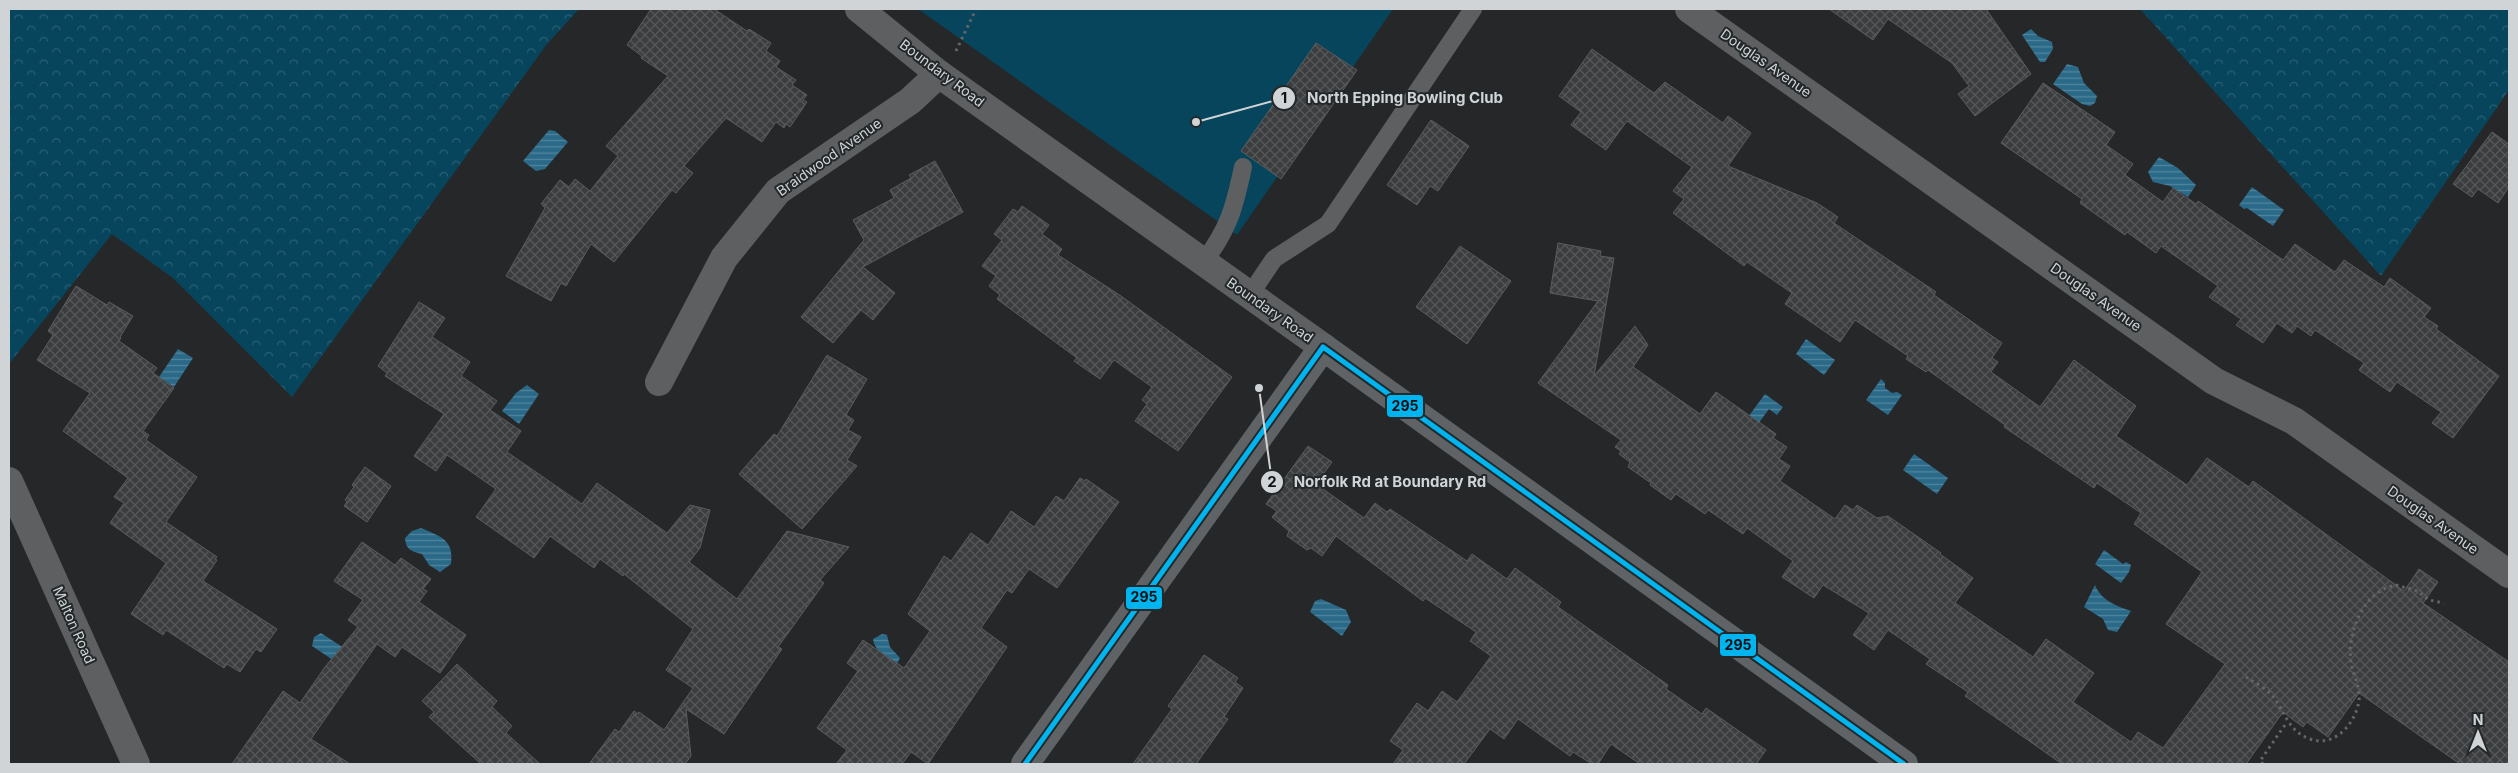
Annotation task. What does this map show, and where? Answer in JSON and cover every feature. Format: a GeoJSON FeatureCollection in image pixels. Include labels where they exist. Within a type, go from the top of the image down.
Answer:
{"type":"FeatureCollection","features":[{"type":"Feature","properties":{"kind":"street","name":"Boundary Road"},"geometry":{"type":"LineString","coordinates":[[859,9],[941,75],[1904,764]]}},
{"type":"Feature","properties":{"kind":"street","name":"Douglas Avenue"},"geometry":{"type":"LineString","coordinates":[[1689,9],[2214,381],[2294,421],[2509,574]]}},
{"type":"Feature","properties":{"kind":"street","name":"Braidwood Avenue"},"geometry":{"type":"LineString","coordinates":[[658,382],[724,258],[778,191],[910,101],[941,75]]}},
{"type":"Feature","properties":{"kind":"street"},"geometry":{"type":"LineString","coordinates":[[1025,764],[1323,347]]}},
{"type":"Feature","properties":{"kind":"street","name":"Malton Road"},"geometry":{"type":"LineString","coordinates":[[10,483],[136,764]]}},
{"type":"Feature","properties":{"kind":"lane"},"geometry":{"type":"LineString","coordinates":[[1249,296],[1274,259],[1328,224],[1473,9]]}},
{"type":"Feature","properties":{"kind":"lane"},"geometry":{"type":"LineString","coordinates":[[1203,263],[1222,237],[1234,207],[1243,167]]}},
{"type":"Feature","properties":{"kind":"path"},"geometry":{"type":"LineString","coordinates":[[941,75],[976,9]]}},
{"type":"Feature","properties":{"kind":"path"},"geometry":{"type":"LineString","coordinates":[[2246,677],[2271,694],[2290,727],[2310,739],[2325,742],[2338,736],[2350,724],[2359,699],[2351,654],[2354,626],[2366,604],[2376,593],[2388,586],[2403,586],[2429,600],[2444,603]]}},
{"type":"Feature","properties":{"kind":"path"},"geometry":{"type":"LineString","coordinates":[[2263,764],[2260,761],[2288,722]]}},
{"type":"Feature","properties":{"kind":"green space"},"geometry":{"type":"Polygon","coordinates":[[[9,9],[579,9],[547,44],[292,397],[173,278],[112,234],[9,364],[9,9]]]}},
{"type":"Feature","properties":{"kind":"green space"},"geometry":{"type":"Polygon","coordinates":[[[918,9],[1393,9],[1237,235],[918,9]]]}},
{"type":"Feature","properties":{"kind":"green space"},"geometry":{"type":"Polygon","coordinates":[[[2140,9],[2509,9],[2509,90],[2381,276],[2140,9]]]}},
{"type":"Feature","properties":{"kind":"shaded area"},"geometry":{"type":"Polygon","coordinates":[[[2031,29],[2038,36],[2052,42],[2053,49],[2045,62],[2040,62],[2022,35],[2031,29]]]}},
{"type":"Feature","properties":{"kind":"shaded area"},"geometry":{"type":"Polygon","coordinates":[[[2067,64],[2078,67],[2084,83],[2097,96],[2095,103],[2090,106],[2082,104],[2053,84],[2067,64]]]}},
{"type":"Feature","properties":{"kind":"shaded area"},"geometry":{"type":"Polygon","coordinates":[[[549,130],[555,131],[568,142],[545,169],[536,171],[523,161],[549,130]]]}},
{"type":"Feature","properties":{"kind":"shaded area"},"geometry":{"type":"Polygon","coordinates":[[[2159,157],[2178,168],[2196,185],[2188,197],[2170,186],[2153,182],[2148,172],[2159,157]]]}},
{"type":"Feature","properties":{"kind":"shaded area"},"geometry":{"type":"Polygon","coordinates":[[[2252,187],[2284,210],[2273,226],[2247,208],[2244,209],[2239,205],[2252,187]]]}},
{"type":"Feature","properties":{"kind":"shaded area"},"geometry":{"type":"Polygon","coordinates":[[[1806,339],[1835,360],[1824,375],[1796,354],[1806,339]]]}},
{"type":"Feature","properties":{"kind":"shaded area"},"geometry":{"type":"Polygon","coordinates":[[[178,349],[193,358],[174,387],[159,377],[178,349]]]}},
{"type":"Feature","properties":{"kind":"shaded area"},"geometry":{"type":"Polygon","coordinates":[[[1881,379],[1885,383],[1885,388],[1892,393],[1897,392],[1902,395],[1888,415],[1866,400],[1881,379]]]}},
{"type":"Feature","properties":{"kind":"shaded area"},"geometry":{"type":"Polygon","coordinates":[[[527,385],[539,394],[519,424],[502,411],[516,393],[527,385]]]}},
{"type":"Feature","properties":{"kind":"shaded area"},"geometry":{"type":"Polygon","coordinates":[[[1765,394],[1783,407],[1777,415],[1769,409],[1750,435],[1740,428],[1765,394]]]}},
{"type":"Feature","properties":{"kind":"shaded area"},"geometry":{"type":"Polygon","coordinates":[[[1914,454],[1948,478],[1937,494],[1903,470],[1914,454]]]}},
{"type":"Feature","properties":{"kind":"shaded area"},"geometry":{"type":"Polygon","coordinates":[[[421,528],[435,534],[448,544],[451,564],[440,572],[429,565],[422,554],[408,548],[405,538],[412,531],[421,528]]]}},
{"type":"Feature","properties":{"kind":"shaded area"},"geometry":{"type":"Polygon","coordinates":[[[2104,550],[2123,564],[2126,562],[2131,565],[2129,572],[2121,583],[2095,564],[2104,550]]]}},
{"type":"Feature","properties":{"kind":"shaded area"},"geometry":{"type":"Polygon","coordinates":[[[2095,585],[2105,598],[2115,605],[2131,611],[2117,632],[2108,630],[2103,619],[2084,607],[2095,585]]]}},
{"type":"Feature","properties":{"kind":"shaded area"},"geometry":{"type":"Polygon","coordinates":[[[1321,599],[1346,610],[1351,622],[1342,636],[1310,612],[1315,601],[1321,599]]]}},
{"type":"Feature","properties":{"kind":"shaded area"},"geometry":{"type":"Polygon","coordinates":[[[321,633],[347,650],[333,660],[312,646],[314,637],[321,633]]]}},
{"type":"Feature","properties":{"kind":"shaded area"},"geometry":{"type":"Polygon","coordinates":[[[882,634],[887,635],[890,647],[900,658],[896,666],[882,654],[874,643],[873,639],[882,634]]]}},
{"type":"Feature","properties":{"kind":"building"},"geometry":{"type":"Polygon","coordinates":[[[651,9],[714,9],[747,31],[749,29],[771,43],[766,51],[780,61],[776,67],[796,80],[792,85],[807,95],[803,100],[807,102],[790,127],[786,124],[784,128],[776,122],[762,142],[726,118],[684,166],[693,173],[676,193],[672,190],[614,262],[591,244],[566,286],[561,283],[551,301],[506,276],[545,208],[541,204],[560,180],[569,187],[575,179],[590,191],[618,156],[606,146],[668,76],[641,58],[642,56],[627,45],[651,9]]]}},
{"type":"Feature","properties":{"kind":"building"},"geometry":{"type":"Polygon","coordinates":[[[1829,9],[1986,9],[2031,74],[1975,116],[1958,94],[1969,86],[1952,63],[1888,19],[1873,40],[1829,9]]]}},
{"type":"Feature","properties":{"kind":"building"},"geometry":{"type":"Polygon","coordinates":[[[1316,43],[1357,70],[1281,179],[1241,151],[1316,43]]]}},
{"type":"Feature","properties":{"kind":"building"},"geometry":{"type":"Polygon","coordinates":[[[1592,49],[1654,93],[1665,82],[1723,123],[1728,116],[1751,133],[1728,166],[1817,203],[1838,217],[1834,223],[1936,292],[1934,295],[2002,343],[1992,358],[1998,362],[1991,372],[2040,407],[2074,360],[2136,406],[2116,436],[2187,485],[2207,458],[2249,487],[2253,481],[2404,591],[2419,569],[2438,582],[2423,603],[2509,662],[2509,764],[2460,764],[2359,693],[2328,737],[2307,722],[2303,727],[2283,712],[2246,764],[2062,764],[1965,696],[1968,692],[1926,664],[1930,659],[1888,630],[1874,650],[1853,635],[1869,613],[1823,585],[1814,598],[1782,577],[1793,561],[1747,528],[1743,534],[1708,510],[1705,514],[1676,494],[1671,500],[1650,485],[1651,483],[1628,467],[1630,462],[1619,454],[1621,451],[1615,447],[1621,440],[1538,383],[1598,301],[1550,293],[1558,243],[1601,251],[1600,256],[1614,258],[1594,376],[1635,326],[1648,345],[1633,367],[1700,414],[1716,392],[1776,434],[1773,438],[1787,447],[1779,459],[1790,466],[1780,481],[1835,519],[1845,505],[1853,510],[1857,505],[1877,518],[1888,516],[1941,553],[1973,578],[1955,603],[2033,657],[2046,639],[2094,673],[2073,702],[2131,742],[2138,732],[2163,748],[2225,664],[2166,624],[2202,572],[2134,524],[2141,513],[2097,483],[2094,488],[2004,427],[2005,425],[1928,370],[1926,372],[1906,359],[1908,356],[1855,320],[1840,342],[1785,304],[1792,293],[1747,262],[1744,266],[1673,213],[1684,199],[1673,191],[1692,167],[1627,121],[1606,150],[1571,125],[1581,112],[1559,96],[1592,49]]]}},
{"type":"Feature","properties":{"kind":"building"},"geometry":{"type":"Polygon","coordinates":[[[2043,83],[2115,132],[2106,145],[2133,164],[2125,175],[2163,202],[2173,188],[2196,204],[2198,201],[2283,260],[2295,244],[2335,272],[2344,260],[2384,287],[2390,278],[2431,308],[2424,317],[2438,326],[2436,329],[2499,376],[2453,438],[2432,423],[2441,412],[2397,382],[2390,392],[2359,370],[2364,363],[2315,330],[2311,336],[2297,326],[2292,333],[2277,323],[2263,343],[2236,325],[2241,319],[2209,297],[2218,286],[2161,246],[2156,253],[2127,232],[2125,235],[2080,203],[2082,199],[2001,143],[2043,83]]]}},
{"type":"Feature","properties":{"kind":"building"},"geometry":{"type":"Polygon","coordinates":[[[1431,120],[1469,146],[1438,191],[1430,186],[1417,205],[1387,185],[1431,120]]]}},
{"type":"Feature","properties":{"kind":"building"},"geometry":{"type":"Polygon","coordinates":[[[2492,132],[2509,144],[2509,187],[2498,203],[2478,189],[2472,197],[2453,184],[2492,132]]]}},
{"type":"Feature","properties":{"kind":"building"},"geometry":{"type":"Polygon","coordinates":[[[935,161],[963,212],[863,267],[895,293],[873,320],[861,310],[833,343],[801,317],[864,240],[853,220],[894,198],[890,190],[911,178],[909,175],[935,161]]]}},
{"type":"Feature","properties":{"kind":"building"},"geometry":{"type":"Polygon","coordinates":[[[1022,206],[1049,225],[1042,234],[1062,249],[1058,255],[1121,296],[1232,377],[1178,451],[1135,421],[1147,404],[1142,400],[1152,387],[1114,360],[1100,379],[1074,361],[1077,358],[997,299],[1000,295],[989,286],[996,276],[982,266],[1002,240],[994,234],[1013,209],[1018,212],[1022,206]]]}},
{"type":"Feature","properties":{"kind":"building"},"geometry":{"type":"Polygon","coordinates":[[[1460,246],[1511,281],[1467,344],[1416,307],[1460,246]]]}},
{"type":"Feature","properties":{"kind":"building"},"geometry":{"type":"Polygon","coordinates":[[[76,286],[107,305],[109,302],[133,316],[119,341],[157,368],[153,373],[174,388],[143,431],[149,435],[146,440],[197,477],[166,522],[217,557],[215,559],[217,560],[203,581],[277,629],[261,652],[256,649],[240,672],[227,664],[224,668],[166,630],[163,635],[131,614],[166,563],[110,523],[124,503],[114,497],[128,478],[63,431],[90,393],[37,360],[53,335],[48,331],[76,286]]]}},
{"type":"Feature","properties":{"kind":"building"},"geometry":{"type":"Polygon","coordinates":[[[419,302],[445,318],[432,337],[470,362],[461,376],[497,401],[490,410],[521,431],[507,452],[582,504],[597,483],[667,533],[690,505],[710,510],[700,548],[689,562],[737,599],[787,531],[849,547],[820,580],[824,583],[778,647],[782,649],[724,734],[686,709],[691,756],[685,764],[589,764],[615,729],[619,732],[634,711],[638,714],[639,712],[664,730],[693,688],[666,670],[693,629],[624,574],[623,576],[600,559],[594,568],[550,536],[534,558],[476,517],[496,489],[447,455],[436,471],[414,456],[444,414],[385,376],[387,373],[378,366],[419,302]]]}},
{"type":"Feature","properties":{"kind":"building"},"geometry":{"type":"Polygon","coordinates":[[[827,355],[867,379],[846,415],[854,420],[848,430],[861,437],[847,460],[857,466],[802,529],[739,474],[774,434],[777,436],[827,355]]]}},
{"type":"Feature","properties":{"kind":"building"},"geometry":{"type":"Polygon","coordinates":[[[1308,446],[1332,462],[1316,484],[1364,518],[1375,503],[1387,512],[1390,509],[1467,561],[1472,554],[1507,579],[1515,568],[1561,602],[1558,607],[1668,685],[1666,689],[1702,714],[1706,708],[1766,750],[1756,764],[1640,764],[1611,744],[1598,764],[1592,764],[1573,752],[1570,756],[1518,719],[1504,739],[1490,729],[1464,764],[1393,764],[1403,750],[1390,741],[1417,703],[1428,711],[1442,691],[1457,702],[1491,656],[1470,641],[1476,632],[1425,598],[1423,601],[1336,536],[1322,556],[1311,548],[1307,550],[1287,536],[1289,531],[1272,517],[1277,511],[1266,504],[1308,446]]]}},
{"type":"Feature","properties":{"kind":"building"},"geometry":{"type":"Polygon","coordinates":[[[365,467],[391,486],[367,522],[344,506],[347,502],[345,500],[354,487],[352,485],[365,467]]]}},
{"type":"Feature","properties":{"kind":"building"},"geometry":{"type":"Polygon","coordinates":[[[1080,478],[1085,481],[1086,479],[1119,502],[1057,588],[1029,569],[1012,593],[1007,590],[981,628],[1007,647],[928,764],[911,752],[902,764],[836,764],[847,750],[817,728],[858,671],[847,663],[863,640],[904,668],[930,631],[908,614],[944,556],[951,561],[971,533],[988,545],[1011,511],[1034,527],[1056,496],[1064,501],[1080,478]]]}},
{"type":"Feature","properties":{"kind":"building"},"geometry":{"type":"Polygon","coordinates":[[[362,542],[395,565],[401,558],[431,579],[423,589],[427,591],[419,602],[466,635],[440,673],[402,647],[395,657],[377,644],[311,739],[350,764],[232,764],[283,691],[300,703],[325,667],[358,627],[348,620],[363,600],[334,581],[362,542]]]}},
{"type":"Feature","properties":{"kind":"building"},"geometry":{"type":"Polygon","coordinates":[[[1204,655],[1238,678],[1235,682],[1243,688],[1224,717],[1228,719],[1196,764],[1133,764],[1172,709],[1168,706],[1204,655]]]}},
{"type":"Feature","properties":{"kind":"building"},"geometry":{"type":"Polygon","coordinates":[[[457,664],[497,701],[492,707],[512,726],[506,733],[540,764],[481,764],[429,717],[434,712],[422,701],[457,664]]]}},
{"type":"Feature","properties":{"kind":"transit line","name":"295"},"geometry":{"type":"LineString","coordinates":[[1025,764],[1323,347],[1904,764]]}},
{"type":"Feature","properties":{"kind":"place","name":"North Epping Bowling Club"},"geometry":{"type":"Point","coordinates":[1196,122]}},
{"type":"Feature","properties":{"kind":"place","name":"Norfolk Rd at Boundary Rd"},"geometry":{"type":"Point","coordinates":[1259,388]}}]}
